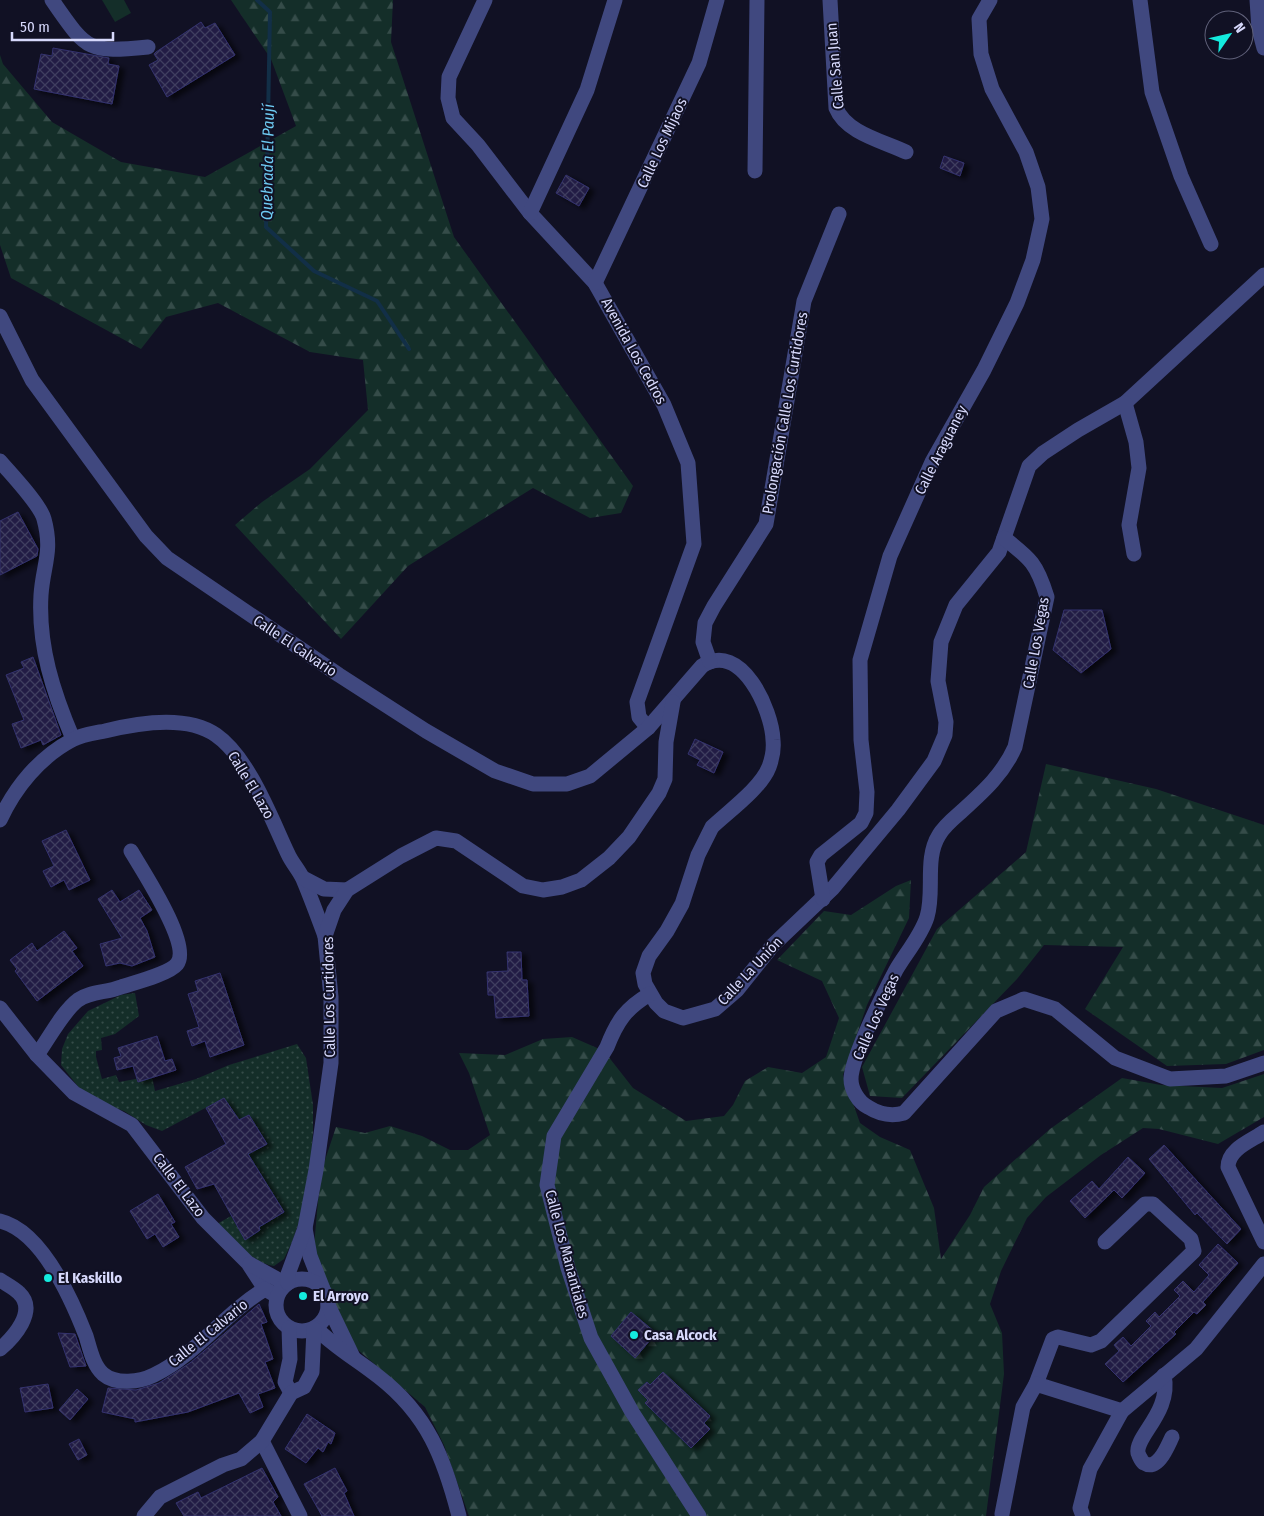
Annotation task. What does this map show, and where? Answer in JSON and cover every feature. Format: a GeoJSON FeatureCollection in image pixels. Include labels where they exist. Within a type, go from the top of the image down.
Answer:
{"type":"FeatureCollection","features":[{"type":"Feature","properties":{"kind":"street"},"geometry":{"type":"LineString","coordinates":[[52,0],[79,38],[90,46],[112,50],[148,47]]}},
{"type":"Feature","properties":{"kind":"street","name":"Avenida Los Cedros"},"geometry":{"type":"LineString","coordinates":[[484,0],[449,77],[448,98],[453,118],[478,146],[530,212],[595,283],[664,405],[688,462],[694,544],[684,554],[637,702],[639,717],[648,728]]}},
{"type":"Feature","properties":{"kind":"street"},"geometry":{"type":"LineString","coordinates":[[530,212],[587,90],[615,0]]}},
{"type":"Feature","properties":{"kind":"street","name":"Calle Los Mijaos"},"geometry":{"type":"LineString","coordinates":[[595,283],[699,63],[717,0]]}},
{"type":"Feature","properties":{"kind":"street"},"geometry":{"type":"LineString","coordinates":[[755,171],[757,0]]}},
{"type":"Feature","properties":{"kind":"street","name":"Calle San Juan"},"geometry":{"type":"LineString","coordinates":[[830,0],[836,108],[840,118],[850,126],[906,152]]}},
{"type":"Feature","properties":{"kind":"street","name":"Calle Araguaney"},"geometry":{"type":"LineString","coordinates":[[823,899],[817,862],[821,855],[861,823],[866,813],[867,792],[861,740],[860,660],[890,556],[932,462],[984,370],[1017,303],[1033,260],[1042,219],[1038,186],[1026,152],[992,89],[981,54],[979,20],[990,0]]}},
{"type":"Feature","properties":{"kind":"street"},"geometry":{"type":"LineString","coordinates":[[1140,0],[1152,92],[1181,176],[1211,244]]}},
{"type":"Feature","properties":{"kind":"street"},"geometry":{"type":"LineString","coordinates":[[1257,0],[1259,30],[1264,48]]}},
{"type":"Feature","properties":{"kind":"street","name":"Prolongación Calle Los Curtidores"},"geometry":{"type":"LineString","coordinates":[[710,662],[704,642],[706,623],[714,606],[766,524],[804,301],[839,214]]}},
{"type":"Feature","properties":{"kind":"street","name":"Calle La Unión"},"geometry":{"type":"LineString","coordinates":[[710,662],[726,660],[753,683],[773,733],[773,749],[770,765],[761,780],[712,827],[703,844],[682,904],[645,965],[644,984],[664,1011],[674,1016],[694,1017],[714,1009],[737,990],[773,946],[823,899],[898,810],[941,748],[946,722],[938,681],[941,642],[956,605],[988,568],[999,552],[1029,466],[1043,453],[1078,430],[1125,403],[1264,274]]}},
{"type":"Feature","properties":{"kind":"street","name":"Calle El Calvario"},"geometry":{"type":"LineString","coordinates":[[0,316],[32,380],[157,549],[178,567],[339,676],[475,760],[508,777],[533,784],[567,784],[590,776],[648,728],[676,696]]}},
{"type":"Feature","properties":{"kind":"street"},"geometry":{"type":"LineString","coordinates":[[1125,403],[1136,442],[1139,468],[1129,525],[1134,554]]}},
{"type":"Feature","properties":{"kind":"street"},"geometry":{"type":"LineString","coordinates":[[0,461],[44,517],[49,550],[41,592],[43,640],[47,668],[56,699],[73,739]]}},
{"type":"Feature","properties":{"kind":"street","name":"Calle Los Vegas"},"geometry":{"type":"LineString","coordinates":[[1004,538],[1023,553],[1040,572],[1047,597],[1015,747],[1007,764],[997,778],[939,834],[933,848],[929,907],[926,920],[895,972],[855,1060],[851,1078],[853,1090],[864,1105],[876,1112],[889,1115],[904,1113],[996,1011],[1024,999],[1055,1009],[1115,1058],[1170,1079],[1226,1076],[1264,1063]]}},
{"type":"Feature","properties":{"kind":"street"},"geometry":{"type":"LineString","coordinates":[[676,696],[695,673],[710,662]]}},
{"type":"Feature","properties":{"kind":"street","name":"Calle Los Curtidores"},"geometry":{"type":"LineString","coordinates":[[279,1288],[288,1274],[305,1228],[317,1162],[331,1063],[331,998],[325,936],[334,910],[347,890],[401,856],[436,838],[456,841],[523,886],[543,890],[562,887],[581,880],[609,858],[647,814],[665,779],[666,742],[671,708],[676,696]]}},
{"type":"Feature","properties":{"kind":"street","name":"Calle El Lazo"},"geometry":{"type":"LineString","coordinates":[[0,820],[24,781],[44,759],[73,739],[130,725],[180,724],[198,727],[215,734],[229,748],[254,783],[266,804],[289,856],[302,878],[325,936]]}},
{"type":"Feature","properties":{"kind":"street"},"geometry":{"type":"LineString","coordinates":[[648,728],[655,729],[662,734],[666,742]]}},
{"type":"Feature","properties":{"kind":"street"},"geometry":{"type":"LineString","coordinates":[[37,1056],[76,1001],[93,992],[110,991],[152,976],[174,967],[179,961],[180,954],[168,913],[131,851]]}},
{"type":"Feature","properties":{"kind":"street"},"geometry":{"type":"LineString","coordinates":[[302,878],[324,889],[347,890]]}},
{"type":"Feature","properties":{"kind":"street","name":"Calle Los Manantiales"},"geometry":{"type":"LineString","coordinates":[[650,994],[631,1004],[554,1136],[548,1185],[568,1268],[591,1338],[632,1412],[699,1516]]}},
{"type":"Feature","properties":{"kind":"street","name":"Calle El Lazo"},"geometry":{"type":"LineString","coordinates":[[0,1008],[37,1056],[74,1093],[132,1125],[203,1218],[248,1263],[279,1288]]}},
{"type":"Feature","properties":{"kind":"street"},"geometry":{"type":"LineString","coordinates":[[1264,1132],[1233,1152],[1228,1159],[1228,1167],[1264,1242]]}},
{"type":"Feature","properties":{"kind":"street"},"geometry":{"type":"LineString","coordinates":[[1002,1514],[1023,1407],[1036,1384],[1054,1339],[1058,1337],[1091,1345],[1102,1340],[1194,1251],[1191,1239],[1153,1204],[1148,1203],[1105,1242]]}},
{"type":"Feature","properties":{"kind":"street","name":"Calle El Calvario"},"geometry":{"type":"LineString","coordinates":[[0,1221],[21,1232],[58,1274],[73,1304],[95,1363],[104,1374],[117,1380],[134,1381],[153,1375],[184,1356],[244,1303],[279,1288]]}},
{"type":"Feature","properties":{"kind":"street","name":"Calle Los Curtidores"},"geometry":{"type":"LineString","coordinates":[[305,1228],[310,1256],[323,1289]]}},
{"type":"Feature","properties":{"kind":"street","name":"Calle El Lazo"},"geometry":{"type":"LineString","coordinates":[[248,1263],[279,1288]]}},
{"type":"Feature","properties":{"kind":"street"},"geometry":{"type":"LineString","coordinates":[[1082,1516],[1080,1508],[1090,1469],[1122,1411],[1196,1349],[1213,1331],[1264,1264]]}},
{"type":"Feature","properties":{"kind":"street"},"geometry":{"type":"LineString","coordinates":[[0,1280],[20,1294],[25,1302],[25,1311],[16,1336],[0,1349]]}},
{"type":"Feature","properties":{"kind":"street"},"geometry":{"type":"LineString","coordinates":[[315,1328],[297,1331],[288,1328],[277,1314],[279,1288],[295,1280],[310,1280],[323,1289],[328,1305],[354,1358]]}},
{"type":"Feature","properties":{"kind":"street"},"geometry":{"type":"LineString","coordinates":[[144,1516],[160,1497],[215,1468],[241,1459],[262,1441],[291,1393],[304,1387],[312,1372],[315,1328],[326,1314],[328,1305]]}},
{"type":"Feature","properties":{"kind":"street"},"geometry":{"type":"LineString","coordinates":[[288,1328],[290,1359],[285,1382],[291,1393]]}},
{"type":"Feature","properties":{"kind":"street"},"geometry":{"type":"LineString","coordinates":[[315,1328],[325,1338],[380,1377],[411,1406],[431,1437],[448,1472],[459,1516]]}},
{"type":"Feature","properties":{"kind":"street"},"geometry":{"type":"LineString","coordinates":[[1164,1375],[1165,1398],[1156,1419],[1140,1442],[1138,1452],[1145,1464],[1151,1465],[1158,1461],[1172,1437]]}},
{"type":"Feature","properties":{"kind":"street"},"geometry":{"type":"LineString","coordinates":[[1036,1384],[1122,1411]]}},
{"type":"Feature","properties":{"kind":"street"},"geometry":{"type":"LineString","coordinates":[[262,1441],[300,1516]]}},
{"type":"Feature","properties":{"kind":"green space"},"geometry":{"type":"Polygon","coordinates":[[[102,0],[124,0],[131,13],[115,22],[102,0]]]}},
{"type":"Feature","properties":{"kind":"green space"},"geometry":{"type":"Polygon","coordinates":[[[231,0],[393,0],[391,42],[454,237],[633,486],[621,513],[590,518],[533,488],[408,566],[341,639],[235,525],[262,502],[310,469],[368,410],[363,360],[310,352],[218,303],[166,317],[141,349],[11,278],[0,245],[0,55],[3,64],[52,122],[121,162],[205,177],[296,126],[271,59],[231,0]]]}},
{"type":"Feature","properties":{"kind":"green space"},"geometry":{"type":"Polygon","coordinates":[[[1046,764],[1156,789],[1264,825],[1264,1050],[1226,1064],[1167,1066],[1085,1009],[1123,947],[1044,945],[1017,979],[902,1098],[870,1096],[862,1067],[937,929],[1026,852],[1046,764]]]}},
{"type":"Feature","properties":{"kind":"green space"},"geometry":{"type":"Polygon","coordinates":[[[911,880],[909,918],[867,1005],[843,1075],[860,1123],[880,1137],[910,1150],[934,1208],[941,1259],[970,1215],[984,1187],[1050,1129],[1122,1078],[1161,1085],[1222,1088],[1264,1074],[1264,1117],[1218,1144],[1159,1129],[1143,1128],[1101,1155],[1046,1197],[1027,1218],[1001,1271],[990,1304],[1002,1333],[1004,1374],[986,1516],[469,1516],[444,1445],[425,1407],[358,1350],[338,1317],[319,1270],[314,1246],[318,1201],[323,1166],[336,1127],[365,1133],[390,1126],[422,1136],[450,1150],[468,1150],[490,1135],[469,1073],[459,1053],[505,1055],[543,1039],[572,1037],[604,1051],[633,1088],[686,1121],[724,1116],[733,1105],[745,1081],[768,1067],[802,1073],[826,1057],[839,1018],[822,981],[777,960],[824,911],[851,915],[896,886],[911,880]]]}},
{"type":"Feature","properties":{"kind":"green space"},"geometry":{"type":"Polygon","coordinates":[[[135,993],[139,1016],[115,1034],[101,1038],[102,1050],[96,1051],[102,1079],[116,1075],[119,1082],[152,1076],[155,1091],[297,1044],[306,1058],[313,1105],[313,1131],[306,1202],[284,1259],[274,1266],[258,1261],[251,1256],[217,1224],[231,1216],[245,1240],[259,1230],[259,1227],[284,1212],[248,1154],[239,1120],[224,1098],[162,1131],[146,1125],[124,1111],[88,1099],[61,1065],[62,1049],[68,1034],[88,1011],[121,995],[135,993]]]}},
{"type":"Feature","properties":{"kind":"building"},"geometry":{"type":"Polygon","coordinates":[[[201,22],[205,28],[215,23],[235,55],[167,97],[149,65],[158,60],[154,54],[156,52],[201,22]]]}},
{"type":"Feature","properties":{"kind":"building"},"geometry":{"type":"Polygon","coordinates":[[[53,48],[109,58],[108,64],[119,66],[112,104],[34,89],[41,54],[52,56],[53,48]]]}},
{"type":"Feature","properties":{"kind":"building"},"geometry":{"type":"Polygon","coordinates":[[[944,156],[964,163],[960,176],[940,168],[944,156]]]}},
{"type":"Feature","properties":{"kind":"building"},"geometry":{"type":"Polygon","coordinates":[[[566,175],[589,188],[579,206],[556,193],[566,175]]]}},
{"type":"Feature","properties":{"kind":"building"},"geometry":{"type":"Polygon","coordinates":[[[18,512],[38,549],[37,556],[0,575],[0,521],[18,512]]]}},
{"type":"Feature","properties":{"kind":"building"},"geometry":{"type":"Polygon","coordinates":[[[1064,610],[1102,610],[1111,649],[1081,673],[1053,650],[1064,610]]]}},
{"type":"Feature","properties":{"kind":"building"},"geometry":{"type":"Polygon","coordinates":[[[33,657],[61,735],[43,745],[41,740],[21,748],[12,724],[24,720],[6,675],[24,668],[21,662],[33,657]]]}},
{"type":"Feature","properties":{"kind":"building"},"geometry":{"type":"Polygon","coordinates":[[[695,739],[723,752],[714,773],[697,765],[700,760],[688,754],[695,739]]]}},
{"type":"Feature","properties":{"kind":"building"},"geometry":{"type":"Polygon","coordinates":[[[66,830],[90,880],[69,890],[64,880],[51,887],[43,871],[54,866],[42,841],[66,830]]]}},
{"type":"Feature","properties":{"kind":"building"},"geometry":{"type":"Polygon","coordinates":[[[112,890],[120,902],[139,890],[152,910],[140,918],[147,931],[155,957],[132,966],[120,963],[106,966],[100,944],[122,938],[98,899],[112,890]]]}},
{"type":"Feature","properties":{"kind":"building"},"geometry":{"type":"Polygon","coordinates":[[[64,931],[77,948],[72,951],[83,966],[37,1001],[15,971],[17,969],[10,960],[32,943],[37,951],[64,931]]]}},
{"type":"Feature","properties":{"kind":"building"},"geometry":{"type":"Polygon","coordinates":[[[507,952],[521,952],[522,980],[527,980],[529,1016],[496,1018],[494,995],[488,995],[487,972],[508,971],[507,952]]]}},
{"type":"Feature","properties":{"kind":"building"},"geometry":{"type":"Polygon","coordinates":[[[220,973],[244,1045],[210,1057],[205,1041],[192,1046],[187,1031],[199,1027],[188,994],[198,991],[195,981],[220,973]]]}},
{"type":"Feature","properties":{"kind":"building"},"geometry":{"type":"Polygon","coordinates":[[[157,1036],[165,1061],[172,1059],[176,1070],[138,1082],[133,1066],[117,1070],[114,1058],[121,1056],[118,1048],[157,1036]]]}},
{"type":"Feature","properties":{"kind":"building"},"geometry":{"type":"Polygon","coordinates":[[[224,1098],[239,1120],[249,1115],[267,1144],[248,1154],[284,1212],[259,1227],[260,1230],[245,1240],[214,1184],[197,1189],[185,1167],[226,1144],[206,1108],[224,1098]]]}},
{"type":"Feature","properties":{"kind":"building"},"geometry":{"type":"Polygon","coordinates":[[[1164,1145],[1241,1229],[1227,1244],[1197,1213],[1195,1215],[1149,1159],[1164,1145]]]}},
{"type":"Feature","properties":{"kind":"building"},"geometry":{"type":"Polygon","coordinates":[[[1128,1157],[1145,1173],[1122,1198],[1114,1190],[1085,1218],[1070,1201],[1092,1181],[1099,1189],[1128,1157]]]}},
{"type":"Feature","properties":{"kind":"building"},"geometry":{"type":"Polygon","coordinates":[[[158,1194],[175,1222],[171,1224],[179,1237],[163,1247],[155,1234],[147,1239],[130,1211],[158,1194]]]}},
{"type":"Feature","properties":{"kind":"building"},"geometry":{"type":"Polygon","coordinates":[[[1218,1244],[1238,1263],[1203,1302],[1206,1305],[1197,1314],[1194,1312],[1174,1332],[1176,1334],[1123,1382],[1105,1364],[1119,1351],[1114,1345],[1123,1337],[1131,1346],[1151,1326],[1146,1321],[1155,1312],[1159,1317],[1180,1296],[1174,1290],[1183,1281],[1194,1292],[1209,1275],[1199,1265],[1218,1244]]]}},
{"type":"Feature","properties":{"kind":"building"},"geometry":{"type":"Polygon","coordinates":[[[259,1304],[267,1322],[261,1324],[273,1359],[265,1362],[275,1388],[258,1394],[263,1407],[250,1413],[239,1393],[188,1412],[135,1422],[135,1419],[102,1412],[108,1388],[136,1390],[159,1383],[190,1363],[259,1304]]]}},
{"type":"Feature","properties":{"kind":"building","name":"Casa Alcock"},"geometry":{"type":"Polygon","coordinates":[[[631,1312],[656,1333],[635,1358],[611,1336],[631,1312]]]}},
{"type":"Feature","properties":{"kind":"building"},"geometry":{"type":"Polygon","coordinates":[[[58,1333],[75,1334],[86,1366],[70,1367],[58,1333]]]}},
{"type":"Feature","properties":{"kind":"building"},"geometry":{"type":"Polygon","coordinates":[[[663,1372],[710,1416],[704,1423],[710,1429],[691,1448],[645,1403],[648,1400],[638,1390],[647,1382],[650,1385],[663,1372]]]}},
{"type":"Feature","properties":{"kind":"building"},"geometry":{"type":"Polygon","coordinates":[[[48,1384],[53,1408],[25,1412],[20,1388],[48,1384]]]}},
{"type":"Feature","properties":{"kind":"building"},"geometry":{"type":"Polygon","coordinates":[[[77,1389],[88,1399],[70,1420],[59,1410],[77,1389]]]}},
{"type":"Feature","properties":{"kind":"building"},"geometry":{"type":"Polygon","coordinates":[[[307,1414],[335,1433],[331,1444],[328,1442],[323,1452],[318,1448],[306,1463],[285,1449],[307,1414]]]}},
{"type":"Feature","properties":{"kind":"building"},"geometry":{"type":"Polygon","coordinates":[[[79,1439],[87,1455],[78,1460],[69,1444],[79,1439]]]}},
{"type":"Feature","properties":{"kind":"building"},"geometry":{"type":"Polygon","coordinates":[[[262,1468],[278,1497],[273,1502],[281,1516],[184,1516],[176,1503],[198,1492],[201,1498],[262,1468]]]}},
{"type":"Feature","properties":{"kind":"building"},"geometry":{"type":"Polygon","coordinates":[[[335,1468],[347,1491],[344,1493],[354,1516],[322,1516],[304,1484],[335,1468]]]}},
{"type":"Feature","properties":{"kind":"waterway","name":"Quebrada El Paují"},"geometry":{"type":"LineString","coordinates":[[257,0],[270,12],[266,227],[314,271],[377,301],[409,349]]}},
{"type":"Feature","properties":{"kind":"place","name":"El Kaskillo"},"geometry":{"type":"Point","coordinates":[48,1278]}},
{"type":"Feature","properties":{"kind":"place","name":"El Arroyo"},"geometry":{"type":"Point","coordinates":[303,1296]}},
{"type":"Feature","properties":{"kind":"place","name":"Casa Alcock"},"geometry":{"type":"Point","coordinates":[634,1335]}}]}
